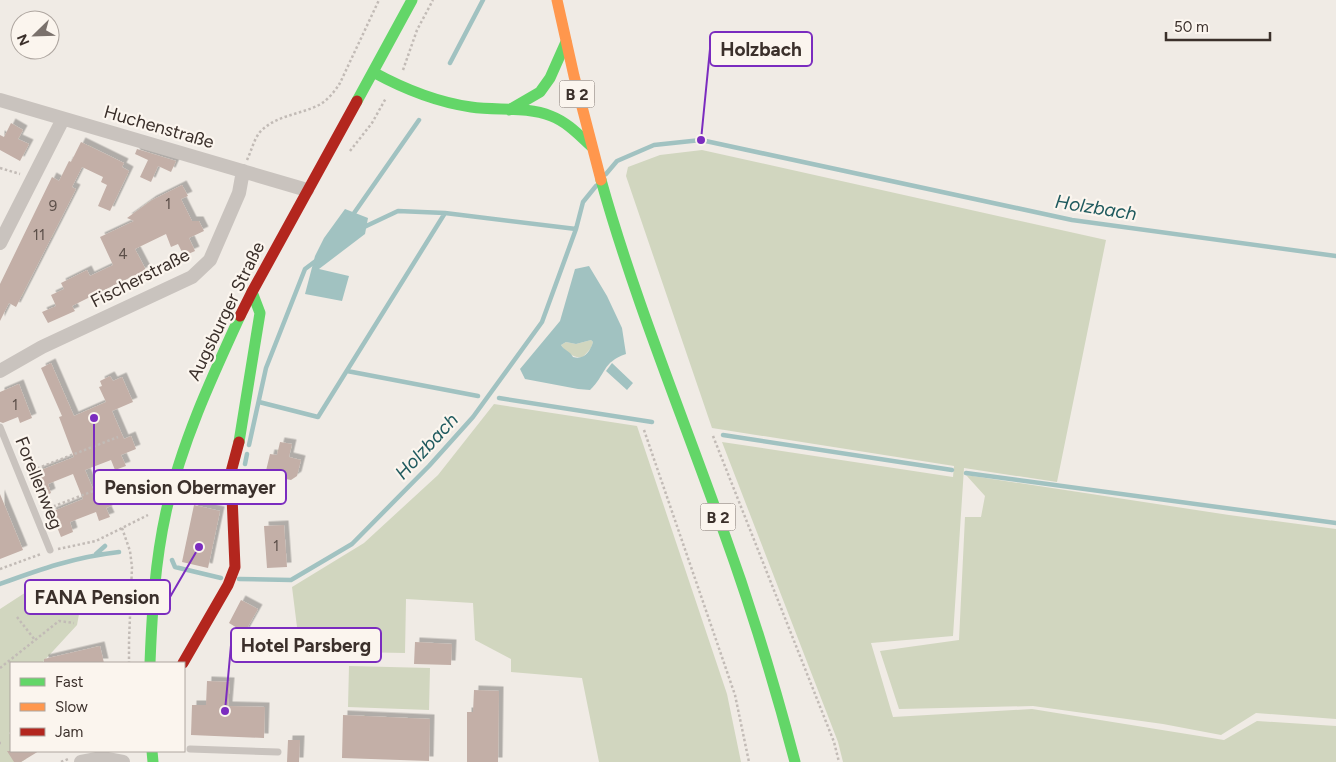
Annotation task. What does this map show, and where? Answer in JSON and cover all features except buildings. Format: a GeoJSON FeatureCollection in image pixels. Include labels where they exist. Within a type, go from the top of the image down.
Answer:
{"type":"FeatureCollection","features":[{"type":"Feature","properties":{"kind":"main road","name":"Augsburger Straße"},"geometry":{"type":"LineString","coordinates":[[150,662],[153,592],[166,512],[182,456],[212,376],[252,292],[412,0]]}},
{"type":"Feature","properties":{"kind":"main road","name":"B 2"},"geometry":{"type":"LineString","coordinates":[[557,0],[574,82],[607,201],[638,298],[746,592],[783,712],[795,762]]}},
{"type":"Feature","properties":{"kind":"main road"},"geometry":{"type":"LineString","coordinates":[[509,110],[540,92],[550,78],[566,42]]}},
{"type":"Feature","properties":{"kind":"main road"},"geometry":{"type":"LineString","coordinates":[[373,72],[394,85],[413,93],[463,106],[550,116],[566,125],[591,146]]}},
{"type":"Feature","properties":{"kind":"main road"},"geometry":{"type":"LineString","coordinates":[[184,662],[228,585],[235,567],[231,472],[238,445],[260,313],[252,292]]}},
{"type":"Feature","properties":{"kind":"street","name":"Huchenstraße"},"geometry":{"type":"LineString","coordinates":[[0,100],[307,190]]}},
{"type":"Feature","properties":{"kind":"street"},"geometry":{"type":"LineString","coordinates":[[0,244],[63,120]]}},
{"type":"Feature","properties":{"kind":"street","name":"Fischerstraße"},"geometry":{"type":"LineString","coordinates":[[0,371],[42,347],[186,280],[201,270],[210,260],[239,193],[242,171]]}},
{"type":"Feature","properties":{"kind":"street"},"geometry":{"type":"LineString","coordinates":[[81,762],[102,758],[123,762]]}},
{"type":"Feature","properties":{"kind":"lane","name":"Forellenweg"},"geometry":{"type":"LineString","coordinates":[[0,427],[50,550]]}},
{"type":"Feature","properties":{"kind":"lane"},"geometry":{"type":"LineString","coordinates":[[190,749],[226,754],[278,752]]}},
{"type":"Feature","properties":{"kind":"path"},"geometry":{"type":"LineString","coordinates":[[242,171],[259,134],[272,122],[289,114],[320,104],[333,94],[379,0]]}},
{"type":"Feature","properties":{"kind":"path"},"geometry":{"type":"LineString","coordinates":[[346,158],[372,123],[402,71],[417,30],[433,0]]}},
{"type":"Feature","properties":{"kind":"path"},"geometry":{"type":"LineString","coordinates":[[0,168],[33,177]]}},
{"type":"Feature","properties":{"kind":"path"},"geometry":{"type":"LineString","coordinates":[[644,430],[735,695],[749,762]]}},
{"type":"Feature","properties":{"kind":"path"},"geometry":{"type":"LineString","coordinates":[[713,436],[834,742],[839,762]]}},
{"type":"Feature","properties":{"kind":"path"},"geometry":{"type":"LineString","coordinates":[[20,475],[118,437]]}},
{"type":"Feature","properties":{"kind":"path"},"geometry":{"type":"LineString","coordinates":[[189,494],[231,472]]}},
{"type":"Feature","properties":{"kind":"path"},"geometry":{"type":"LineString","coordinates":[[35,514],[114,483]]}},
{"type":"Feature","properties":{"kind":"path"},"geometry":{"type":"LineString","coordinates":[[129,662],[128,641],[132,567],[130,551],[122,528],[154,512]]}},
{"type":"Feature","properties":{"kind":"path"},"geometry":{"type":"LineString","coordinates":[[17,616],[35,640]]}},
{"type":"Feature","properties":{"kind":"path"},"geometry":{"type":"LineString","coordinates":[[0,668],[59,621],[74,623]]}},
{"type":"Feature","properties":{"kind":"green space"},"geometry":{"type":"Polygon","coordinates":[[[702,150],[1106,240],[1057,482],[964,468],[953,636],[871,643],[893,717],[1032,709],[1224,740],[1257,721],[1336,726],[1336,762],[843,762],[838,742],[722,442],[953,477],[954,466],[712,428],[626,176],[628,167],[660,155],[702,150]]]}},
{"type":"Feature","properties":{"kind":"green space"},"geometry":{"type":"Polygon","coordinates":[[[591,340],[593,342],[591,348],[583,357],[576,357],[570,354],[561,345],[566,342],[576,344],[591,340]]]}},
{"type":"Feature","properties":{"kind":"green space"},"geometry":{"type":"Polygon","coordinates":[[[494,404],[637,426],[727,694],[741,762],[599,762],[582,678],[511,672],[511,659],[475,640],[473,603],[406,599],[405,653],[300,651],[292,587],[364,543],[438,475],[494,404]]]}},
{"type":"Feature","properties":{"kind":"green space"},"geometry":{"type":"Polygon","coordinates":[[[966,475],[1229,515],[1336,529],[1336,719],[1256,713],[1221,735],[1163,724],[1033,706],[899,709],[880,651],[959,640],[965,517],[981,517],[985,496],[966,475]]]}},
{"type":"Feature","properties":{"kind":"green space"},"geometry":{"type":"Polygon","coordinates":[[[37,585],[82,598],[77,625],[43,662],[10,662],[10,752],[21,752],[26,759],[21,762],[0,762],[0,609],[37,585]]]}},
{"type":"Feature","properties":{"kind":"green space"},"geometry":{"type":"Polygon","coordinates":[[[349,666],[430,668],[429,710],[348,707],[349,666]]]}},
{"type":"Feature","properties":{"kind":"water"},"geometry":{"type":"Polygon","coordinates":[[[345,209],[368,218],[365,234],[319,269],[349,276],[342,301],[305,294],[315,256],[324,238],[345,209]]]}},
{"type":"Feature","properties":{"kind":"water"},"geometry":{"type":"Polygon","coordinates":[[[589,266],[607,296],[622,328],[626,354],[618,357],[608,365],[590,390],[525,379],[520,369],[560,321],[575,269],[589,266]],[[591,340],[576,344],[566,342],[561,345],[573,357],[577,358],[588,352],[593,342],[591,340]]]}},
{"type":"Feature","properties":{"kind":"water"},"geometry":{"type":"Polygon","coordinates":[[[612,363],[633,383],[627,390],[606,371],[612,363]]]}},
{"type":"Feature","properties":{"kind":"waterway"},"geometry":{"type":"LineString","coordinates":[[450,63],[483,0]]}},
{"type":"Feature","properties":{"kind":"waterway"},"geometry":{"type":"LineString","coordinates":[[352,216],[419,120]]}},
{"type":"Feature","properties":{"kind":"waterway","name":"Holzbach"},"geometry":{"type":"LineString","coordinates":[[606,174],[617,161],[654,145],[701,140],[1072,220],[1336,256]]}},
{"type":"Feature","properties":{"kind":"waterway","name":"Holzbach"},"geometry":{"type":"LineString","coordinates":[[239,579],[291,580],[352,544],[429,466],[473,417],[542,322],[576,229],[583,202],[596,186]]}},
{"type":"Feature","properties":{"kind":"waterway"},"geometry":{"type":"LineString","coordinates":[[362,228],[398,211],[445,213],[576,229]]}},
{"type":"Feature","properties":{"kind":"waterway"},"geometry":{"type":"LineString","coordinates":[[259,402],[318,417],[445,213]]}},
{"type":"Feature","properties":{"kind":"waterway"},"geometry":{"type":"LineString","coordinates":[[249,445],[266,368],[305,269],[317,260]]}},
{"type":"Feature","properties":{"kind":"waterway"},"geometry":{"type":"LineString","coordinates":[[347,371],[478,396]]}},
{"type":"Feature","properties":{"kind":"waterway"},"geometry":{"type":"LineString","coordinates":[[499,398],[652,422]]}},
{"type":"Feature","properties":{"kind":"waterway"},"geometry":{"type":"LineString","coordinates":[[723,435],[952,470]]}},
{"type":"Feature","properties":{"kind":"waterway"},"geometry":{"type":"LineString","coordinates":[[245,464],[247,454]]}},
{"type":"Feature","properties":{"kind":"waterway"},"geometry":{"type":"LineString","coordinates":[[966,473],[1336,523]]}},
{"type":"Feature","properties":{"kind":"waterway"},"geometry":{"type":"LineString","coordinates":[[96,554],[105,546]]}},
{"type":"Feature","properties":{"kind":"waterway"},"geometry":{"type":"LineString","coordinates":[[0,584],[58,564],[119,552]]}},
{"type":"Feature","properties":{"kind":"waterway","name":"Holzbach"},"geometry":{"type":"LineString","coordinates":[[172,560],[175,567],[221,578]]}},
{"type":"Feature","properties":{"kind":"traffic: fast"},"geometry":{"type":"LineString","coordinates":[[357,101],[412,0]]}},
{"type":"Feature","properties":{"kind":"traffic: fast"},"geometry":{"type":"LineString","coordinates":[[509,110],[540,92],[550,78],[566,42]]}},
{"type":"Feature","properties":{"kind":"traffic: fast"},"geometry":{"type":"LineString","coordinates":[[373,72],[396,84],[445,102],[481,108],[532,111],[551,116],[568,125],[591,146]]}},
{"type":"Feature","properties":{"kind":"traffic: fast"},"geometry":{"type":"LineString","coordinates":[[601,180],[628,268],[742,585],[770,673],[795,762]]}},
{"type":"Feature","properties":{"kind":"traffic: fast"},"geometry":{"type":"LineString","coordinates":[[239,442],[260,313],[252,292]]}},
{"type":"Feature","properties":{"kind":"traffic: fast"},"geometry":{"type":"LineString","coordinates":[[150,662],[157,568],[162,531],[172,487],[188,437],[240,316]]}},
{"type":"Feature","properties":{"kind":"traffic: fast"},"geometry":{"type":"LineString","coordinates":[[152,752],[153,762]]}},
{"type":"Feature","properties":{"kind":"traffic: slow"},"geometry":{"type":"LineString","coordinates":[[557,0],[574,76],[601,180]]}},
{"type":"Feature","properties":{"kind":"traffic: jam"},"geometry":{"type":"LineString","coordinates":[[240,316],[357,101]]}},
{"type":"Feature","properties":{"kind":"traffic: jam"},"geometry":{"type":"LineString","coordinates":[[184,662],[228,585],[235,567],[231,472],[239,442]]}},
{"type":"Feature","properties":{"kind":"place","name":"Holzbach"},"geometry":{"type":"Point","coordinates":[701,140]}},
{"type":"Feature","properties":{"kind":"place","name":"Pension Obermayer"},"geometry":{"type":"Point","coordinates":[94,418]}},
{"type":"Feature","properties":{"kind":"place","name":"FANA Pension"},"geometry":{"type":"Point","coordinates":[199,547]}},
{"type":"Feature","properties":{"kind":"place","name":"Hotel Parsberg"},"geometry":{"type":"Point","coordinates":[225,711]}}]}
